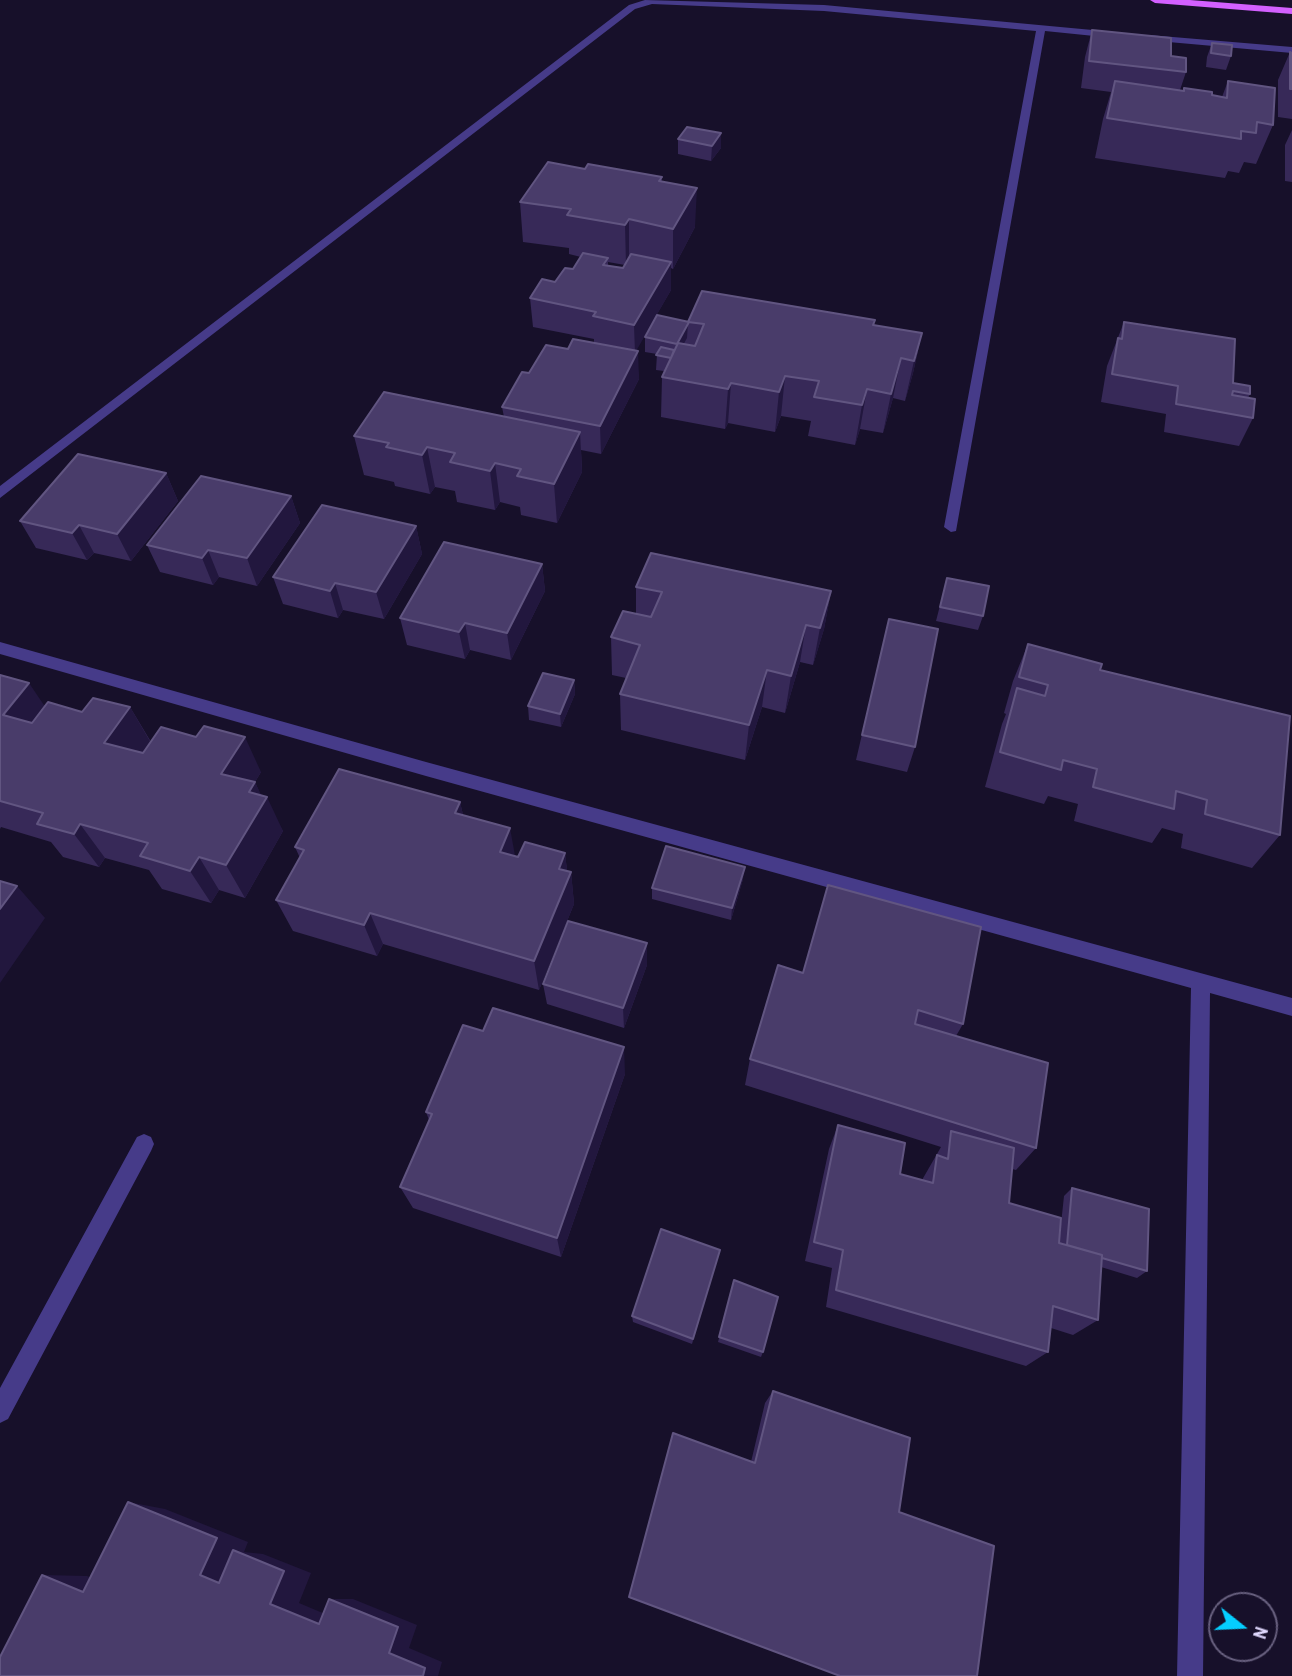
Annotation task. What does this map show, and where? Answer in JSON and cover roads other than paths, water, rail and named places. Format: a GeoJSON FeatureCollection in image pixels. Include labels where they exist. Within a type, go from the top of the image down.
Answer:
{"type":"FeatureCollection","features":[{"type":"Feature","properties":{"kind":"main road"},"geometry":{"type":"LineString","coordinates":[[1154,0],[1292,11]]}},
{"type":"Feature","properties":{"kind":"street"},"geometry":{"type":"LineString","coordinates":[[0,493],[632,7],[651,1],[824,8],[1125,36]]}},
{"type":"Feature","properties":{"kind":"street"},"geometry":{"type":"LineString","coordinates":[[951,527],[1041,29]]}},
{"type":"Feature","properties":{"kind":"street"},"geometry":{"type":"LineString","coordinates":[[1139,37],[1292,50]]}},
{"type":"Feature","properties":{"kind":"street"},"geometry":{"type":"LineString","coordinates":[[0,648],[413,765],[1292,1007]]}},
{"type":"Feature","properties":{"kind":"street"},"geometry":{"type":"LineString","coordinates":[[1190,1676],[1201,982]]}},
{"type":"Feature","properties":{"kind":"street"},"geometry":{"type":"LineString","coordinates":[[0,1411],[144,1144]]}}]}
